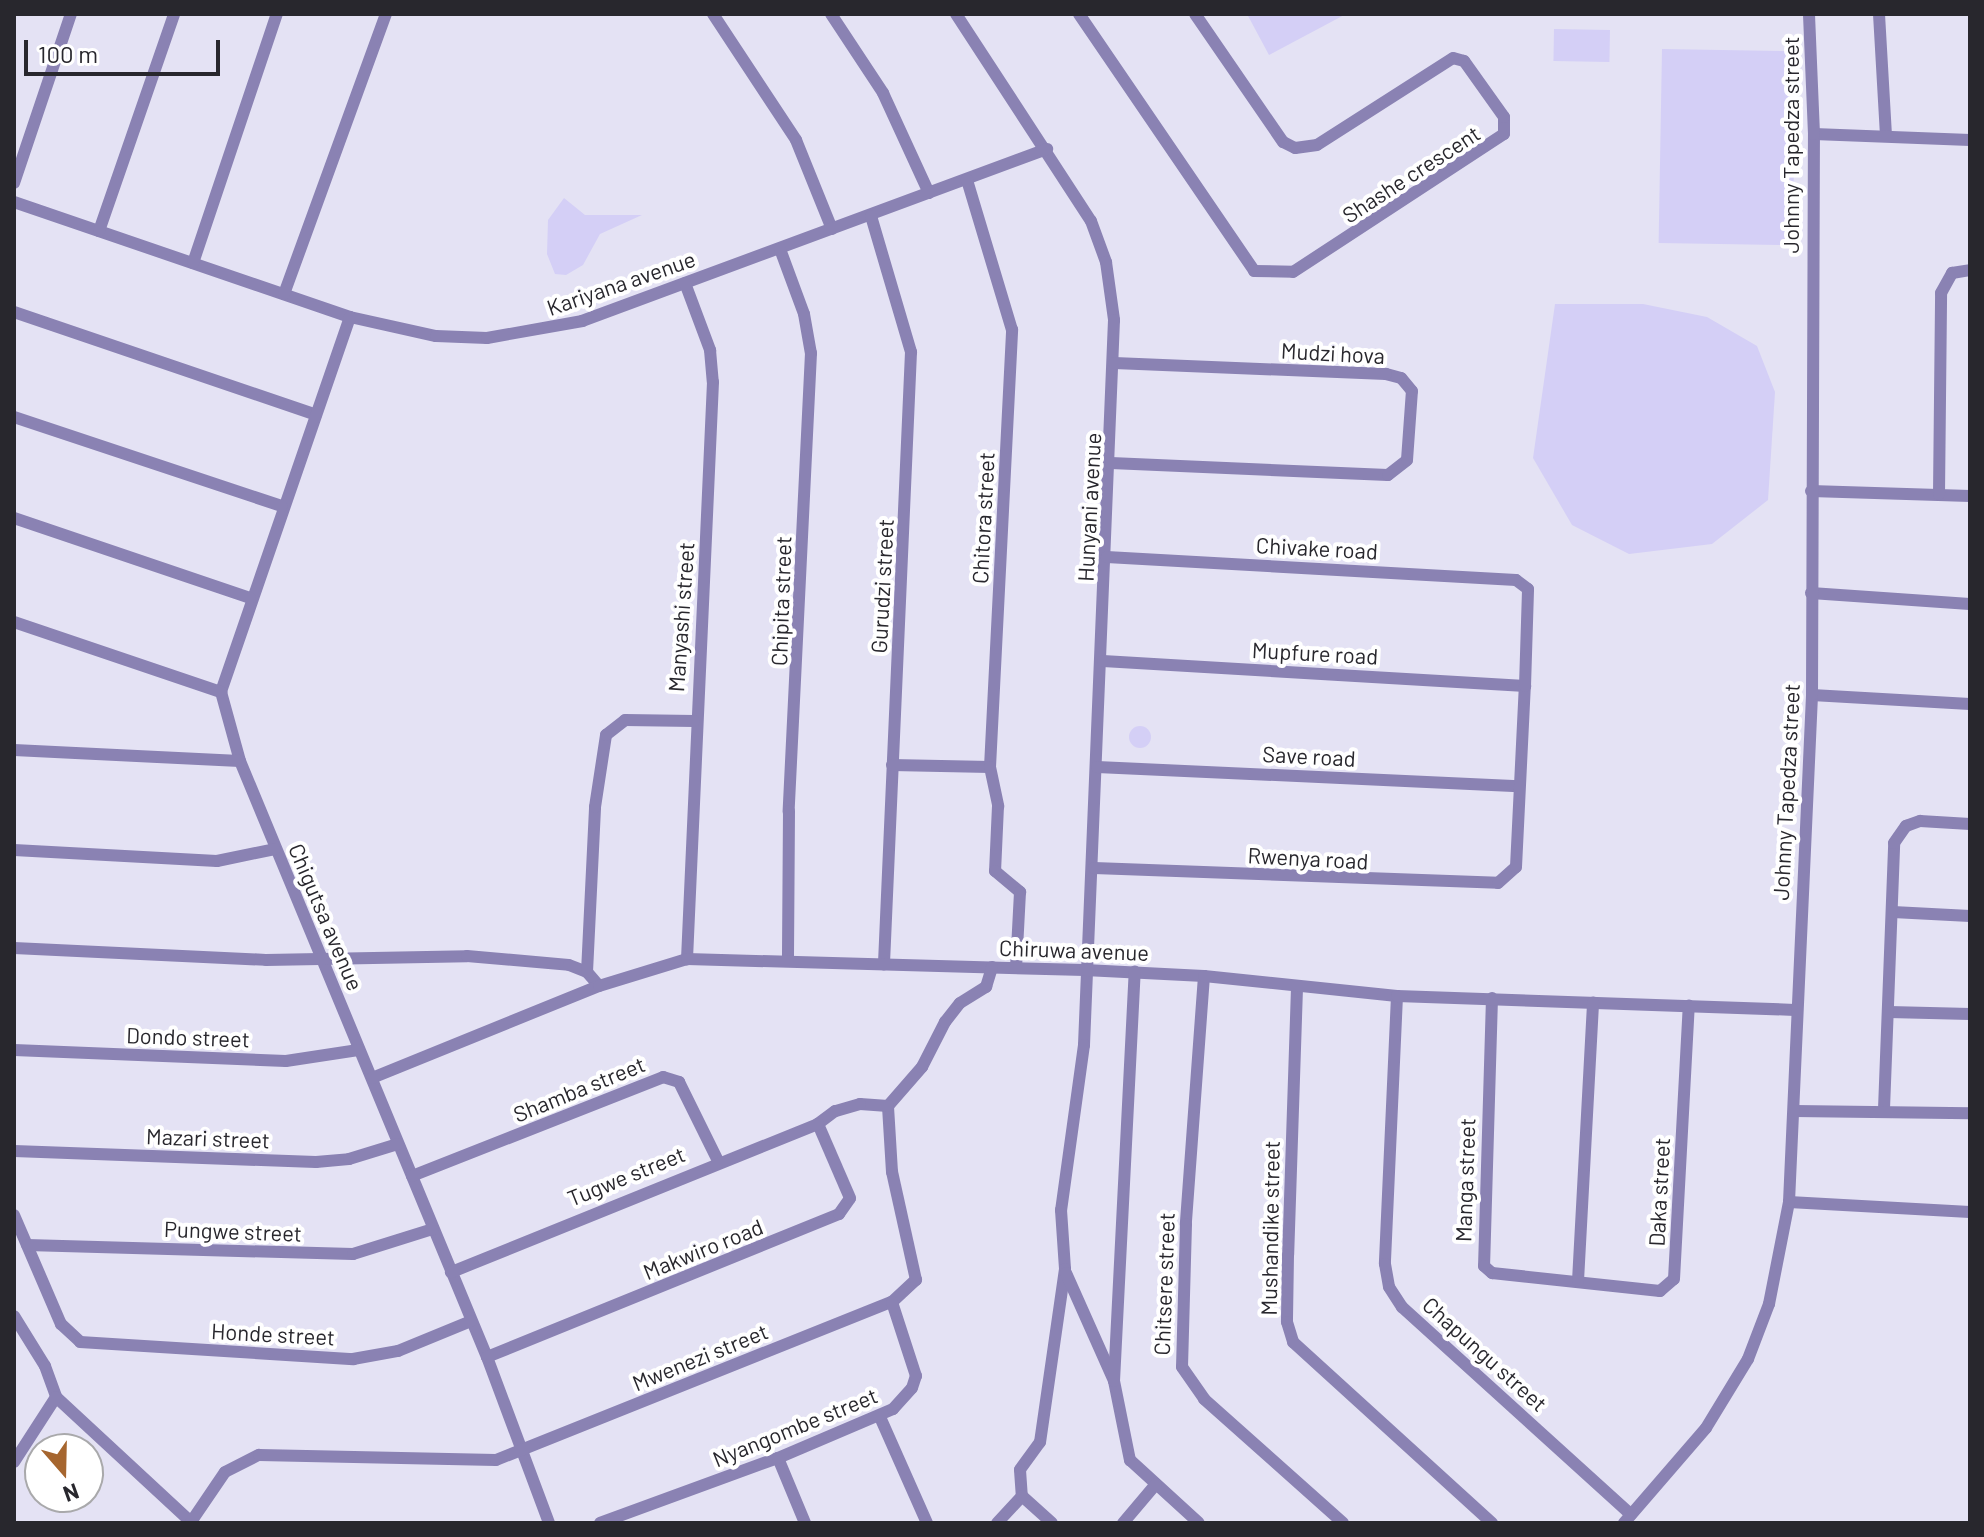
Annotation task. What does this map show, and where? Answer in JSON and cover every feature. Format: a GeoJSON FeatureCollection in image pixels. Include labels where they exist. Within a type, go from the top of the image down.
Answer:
{"type":"FeatureCollection","features":[{"type":"Feature","properties":{"kind":"street"},"geometry":{"type":"LineString","coordinates":[[14,183],[71,14]]}},
{"type":"Feature","properties":{"kind":"street"},"geometry":{"type":"LineString","coordinates":[[99,231],[174,14]]}},
{"type":"Feature","properties":{"kind":"street"},"geometry":{"type":"LineString","coordinates":[[193,263],[277,14]]}},
{"type":"Feature","properties":{"kind":"street"},"geometry":{"type":"LineString","coordinates":[[284,294],[386,14]]}},
{"type":"Feature","properties":{"kind":"street"},"geometry":{"type":"LineString","coordinates":[[713,14],[796,140],[832,229]]}},
{"type":"Feature","properties":{"kind":"street"},"geometry":{"type":"LineString","coordinates":[[831,14],[883,93],[929,193]]}},
{"type":"Feature","properties":{"kind":"street","name":"Hunyani avenue"},"geometry":{"type":"LineString","coordinates":[[956,14],[1047,149],[1091,221],[1106,262],[1114,320],[1094,868],[1085,970],[1084,1045],[1061,1210],[1065,1269]]}},
{"type":"Feature","properties":{"kind":"street","name":"Shashe crescent"},"geometry":{"type":"LineString","coordinates":[[1079,14],[1254,271],[1293,272],[1504,134],[1504,117],[1464,61],[1453,58],[1317,145],[1295,148],[1283,142],[1195,14]]}},
{"type":"Feature","properties":{"kind":"street","name":"Johnny Tapedza street"},"geometry":{"type":"LineString","coordinates":[[1627,1519],[1706,1428],[1748,1359],[1775,1280],[1789,1202],[1795,1111],[1795,1010],[1812,695],[1814,134],[1809,14]]}},
{"type":"Feature","properties":{"kind":"street"},"geometry":{"type":"LineString","coordinates":[[1879,14],[1886,136]]}},
{"type":"Feature","properties":{"kind":"street"},"geometry":{"type":"LineString","coordinates":[[1814,134],[1970,140]]}},
{"type":"Feature","properties":{"kind":"street","name":"Kariyana avenue"},"geometry":{"type":"LineString","coordinates":[[14,202],[350,317],[436,336],[500,337],[582,321],[1047,149]]}},
{"type":"Feature","properties":{"kind":"street","name":"Chitora street"},"geometry":{"type":"LineString","coordinates":[[967,180],[1012,330],[990,767],[998,806],[995,871],[1020,892],[1016,968]]}},
{"type":"Feature","properties":{"kind":"street","name":"Gurudzi street"},"geometry":{"type":"LineString","coordinates":[[871,216],[911,352],[884,964]]}},
{"type":"Feature","properties":{"kind":"street","name":"Chipita street"},"geometry":{"type":"LineString","coordinates":[[780,249],[804,314],[811,353],[789,811],[788,959]]}},
{"type":"Feature","properties":{"kind":"street"},"geometry":{"type":"LineString","coordinates":[[1939,494],[1941,293],[1948,276],[1970,270]]}},
{"type":"Feature","properties":{"kind":"street","name":"Manyashi street"},"geometry":{"type":"LineString","coordinates":[[685,283],[710,350],[713,382],[694,721],[687,959]]}},
{"type":"Feature","properties":{"kind":"street"},"geometry":{"type":"LineString","coordinates":[[14,312],[316,415]]}},
{"type":"Feature","properties":{"kind":"street"},"geometry":{"type":"LineString","coordinates":[[14,622],[221,692],[250,598],[350,317]]}},
{"type":"Feature","properties":{"kind":"street","name":"Mudzi hova"},"geometry":{"type":"LineString","coordinates":[[1111,463],[1388,475],[1407,460],[1412,391],[1401,378],[1386,374],[1114,363]]}},
{"type":"Feature","properties":{"kind":"street"},"geometry":{"type":"LineString","coordinates":[[14,417],[282,506]]}},
{"type":"Feature","properties":{"kind":"street"},"geometry":{"type":"LineString","coordinates":[[1811,491],[1970,496]]}},
{"type":"Feature","properties":{"kind":"street"},"geometry":{"type":"LineString","coordinates":[[14,518],[250,598]]}},
{"type":"Feature","properties":{"kind":"street","name":"Chivake road"},"geometry":{"type":"LineString","coordinates":[[1107,557],[1510,579],[1528,589],[1525,686]]}},
{"type":"Feature","properties":{"kind":"street"},"geometry":{"type":"LineString","coordinates":[[1811,593],[1970,604]]}},
{"type":"Feature","properties":{"kind":"street","name":"Mupfure road"},"geometry":{"type":"LineString","coordinates":[[1103,661],[1525,686]]}},
{"type":"Feature","properties":{"kind":"street"},"geometry":{"type":"LineString","coordinates":[[1519,786],[1525,686]]}},
{"type":"Feature","properties":{"kind":"street","name":"Chigutsa avenue"},"geometry":{"type":"LineString","coordinates":[[221,692],[240,761],[487,1357],[549,1523]]}},
{"type":"Feature","properties":{"kind":"street"},"geometry":{"type":"LineString","coordinates":[[1812,695],[1970,704]]}},
{"type":"Feature","properties":{"kind":"street"},"geometry":{"type":"LineString","coordinates":[[587,972],[596,792],[606,735],[625,720],[694,721]]}},
{"type":"Feature","properties":{"kind":"street"},"geometry":{"type":"LineString","coordinates":[[14,750],[240,761]]}},
{"type":"Feature","properties":{"kind":"street"},"geometry":{"type":"LineString","coordinates":[[892,765],[990,767]]}},
{"type":"Feature","properties":{"kind":"street","name":"Save road"},"geometry":{"type":"LineString","coordinates":[[1097,767],[1519,786]]}},
{"type":"Feature","properties":{"kind":"street","name":"Rwenya road"},"geometry":{"type":"LineString","coordinates":[[1094,868],[1475,886],[1498,883],[1515,871],[1519,786]]}},
{"type":"Feature","properties":{"kind":"street"},"geometry":{"type":"LineString","coordinates":[[1884,1109],[1894,843],[1899,832],[1920,821],[1970,824]]}},
{"type":"Feature","properties":{"kind":"street"},"geometry":{"type":"LineString","coordinates":[[14,850],[217,861],[275,849]]}},
{"type":"Feature","properties":{"kind":"street"},"geometry":{"type":"LineString","coordinates":[[1893,912],[1970,916]]}},
{"type":"Feature","properties":{"kind":"street"},"geometry":{"type":"LineString","coordinates":[[14,948],[266,960],[322,956],[467,956],[569,965],[587,972],[599,986]]}},
{"type":"Feature","properties":{"kind":"street","name":"Chiruwa avenue"},"geometry":{"type":"LineString","coordinates":[[372,1078],[599,986],[687,959],[788,959],[1135,972],[1397,996],[1795,1010]]}},
{"type":"Feature","properties":{"kind":"street"},"geometry":{"type":"LineString","coordinates":[[892,1302],[916,1280],[892,1172],[888,1106],[922,1067],[945,1022],[960,1003],[986,987],[992,967]]}},
{"type":"Feature","properties":{"kind":"street"},"geometry":{"type":"LineString","coordinates":[[1114,1381],[1135,972]]}},
{"type":"Feature","properties":{"kind":"street","name":"Chitsere street"},"geometry":{"type":"LineString","coordinates":[[1204,976],[1186,1224],[1182,1367],[1204,1399],[1343,1523]]}},
{"type":"Feature","properties":{"kind":"street","name":"Mushandike street"},"geometry":{"type":"LineString","coordinates":[[1297,988],[1287,1295],[1293,1342],[1492,1523]]}},
{"type":"Feature","properties":{"kind":"street","name":"Chapungu street"},"geometry":{"type":"LineString","coordinates":[[1397,996],[1385,1264],[1389,1287],[1402,1307],[1627,1519]]}},
{"type":"Feature","properties":{"kind":"street","name":"Manga street"},"geometry":{"type":"LineString","coordinates":[[1492,998],[1482,1261],[1492,1273],[1578,1281]]}},
{"type":"Feature","properties":{"kind":"street"},"geometry":{"type":"LineString","coordinates":[[1578,1281],[1593,1002]]}},
{"type":"Feature","properties":{"kind":"street","name":"Daka street"},"geometry":{"type":"LineString","coordinates":[[1578,1281],[1660,1291],[1672,1285],[1689,1005]]}},
{"type":"Feature","properties":{"kind":"street"},"geometry":{"type":"LineString","coordinates":[[1889,1012],[1970,1014]]}},
{"type":"Feature","properties":{"kind":"street","name":"Dondo street"},"geometry":{"type":"LineString","coordinates":[[14,1050],[286,1061],[358,1050]]}},
{"type":"Feature","properties":{"kind":"street","name":"Shamba street"},"geometry":{"type":"LineString","coordinates":[[412,1176],[663,1077],[679,1082],[718,1161]]}},
{"type":"Feature","properties":{"kind":"street","name":"Tugwe street"},"geometry":{"type":"LineString","coordinates":[[451,1272],[718,1161],[818,1124],[835,1111],[860,1104],[888,1106]]}},
{"type":"Feature","properties":{"kind":"street"},"geometry":{"type":"LineString","coordinates":[[1795,1111],[1884,1109],[1970,1113]]}},
{"type":"Feature","properties":{"kind":"street","name":"Makwiro road"},"geometry":{"type":"LineString","coordinates":[[487,1357],[839,1214],[850,1198],[818,1124]]}},
{"type":"Feature","properties":{"kind":"street","name":"Mazari street"},"geometry":{"type":"LineString","coordinates":[[14,1151],[316,1162],[349,1159],[398,1144]]}},
{"type":"Feature","properties":{"kind":"street"},"geometry":{"type":"LineString","coordinates":[[1789,1202],[1970,1212]]}},
{"type":"Feature","properties":{"kind":"street"},"geometry":{"type":"LineString","coordinates":[[14,1215],[27,1245]]}},
{"type":"Feature","properties":{"kind":"street","name":"Pungwe street"},"geometry":{"type":"LineString","coordinates":[[27,1245],[353,1254],[433,1229]]}},
{"type":"Feature","properties":{"kind":"street","name":"Honde street"},"geometry":{"type":"LineString","coordinates":[[27,1245],[68,1334],[83,1343],[353,1359],[398,1351],[471,1321]]}},
{"type":"Feature","properties":{"kind":"street"},"geometry":{"type":"LineString","coordinates":[[1065,1269],[1114,1381],[1130,1460],[1199,1523]]}},
{"type":"Feature","properties":{"kind":"street"},"geometry":{"type":"LineString","coordinates":[[1052,1523],[1022,1496],[1020,1470],[1040,1442],[1065,1269]]}},
{"type":"Feature","properties":{"kind":"street","name":"Nyangombe street"},"geometry":{"type":"LineString","coordinates":[[600,1523],[880,1417],[905,1399],[916,1376],[892,1302]]}},
{"type":"Feature","properties":{"kind":"street","name":"Mwenezi street"},"geometry":{"type":"LineString","coordinates":[[191,1523],[225,1472],[259,1455],[472,1462],[524,1450],[892,1302]]}},
{"type":"Feature","properties":{"kind":"street"},"geometry":{"type":"LineString","coordinates":[[14,1316],[45,1366],[56,1397],[191,1523]]}},
{"type":"Feature","properties":{"kind":"street"},"geometry":{"type":"LineString","coordinates":[[14,1462],[56,1397]]}},
{"type":"Feature","properties":{"kind":"street"},"geometry":{"type":"LineString","coordinates":[[880,1417],[927,1523]]}},
{"type":"Feature","properties":{"kind":"street"},"geometry":{"type":"LineString","coordinates":[[778,1458],[802,1521]]}},
{"type":"Feature","properties":{"kind":"street"},"geometry":{"type":"LineString","coordinates":[[1123,1523],[1156,1484]]}},
{"type":"Feature","properties":{"kind":"street"},"geometry":{"type":"LineString","coordinates":[[997,1523],[1022,1496]]}},
{"type":"Feature","properties":{"kind":"shaded area"},"geometry":{"type":"Polygon","coordinates":[[[1247,14],[1346,14],[1269,55],[1247,14]]]}},
{"type":"Feature","properties":{"kind":"shaded area"},"geometry":{"type":"Polygon","coordinates":[[[1554,29],[1610,30],[1609,62],[1553,61],[1554,29]]]}},
{"type":"Feature","properties":{"kind":"shaded area"},"geometry":{"type":"Polygon","coordinates":[[[1662,49],[1796,51],[1793,245],[1659,243],[1662,49]]]}},
{"type":"Feature","properties":{"kind":"shaded area"},"geometry":{"type":"Polygon","coordinates":[[[564,198],[585,215],[642,215],[600,234],[583,265],[566,275],[555,274],[547,254],[548,220],[564,198]]]}},
{"type":"Feature","properties":{"kind":"shaded area"},"geometry":{"type":"Polygon","coordinates":[[[1555,304],[1643,304],[1707,317],[1757,346],[1775,392],[1768,500],[1712,544],[1629,554],[1572,525],[1533,458],[1555,304]]]}},
{"type":"Feature","properties":{"kind":"shaded area"},"geometry":{"type":"Polygon","coordinates":[[[1140,726],[1148,729],[1151,737],[1148,745],[1140,748],[1132,745],[1129,737],[1132,729],[1140,726]]]}}]}
